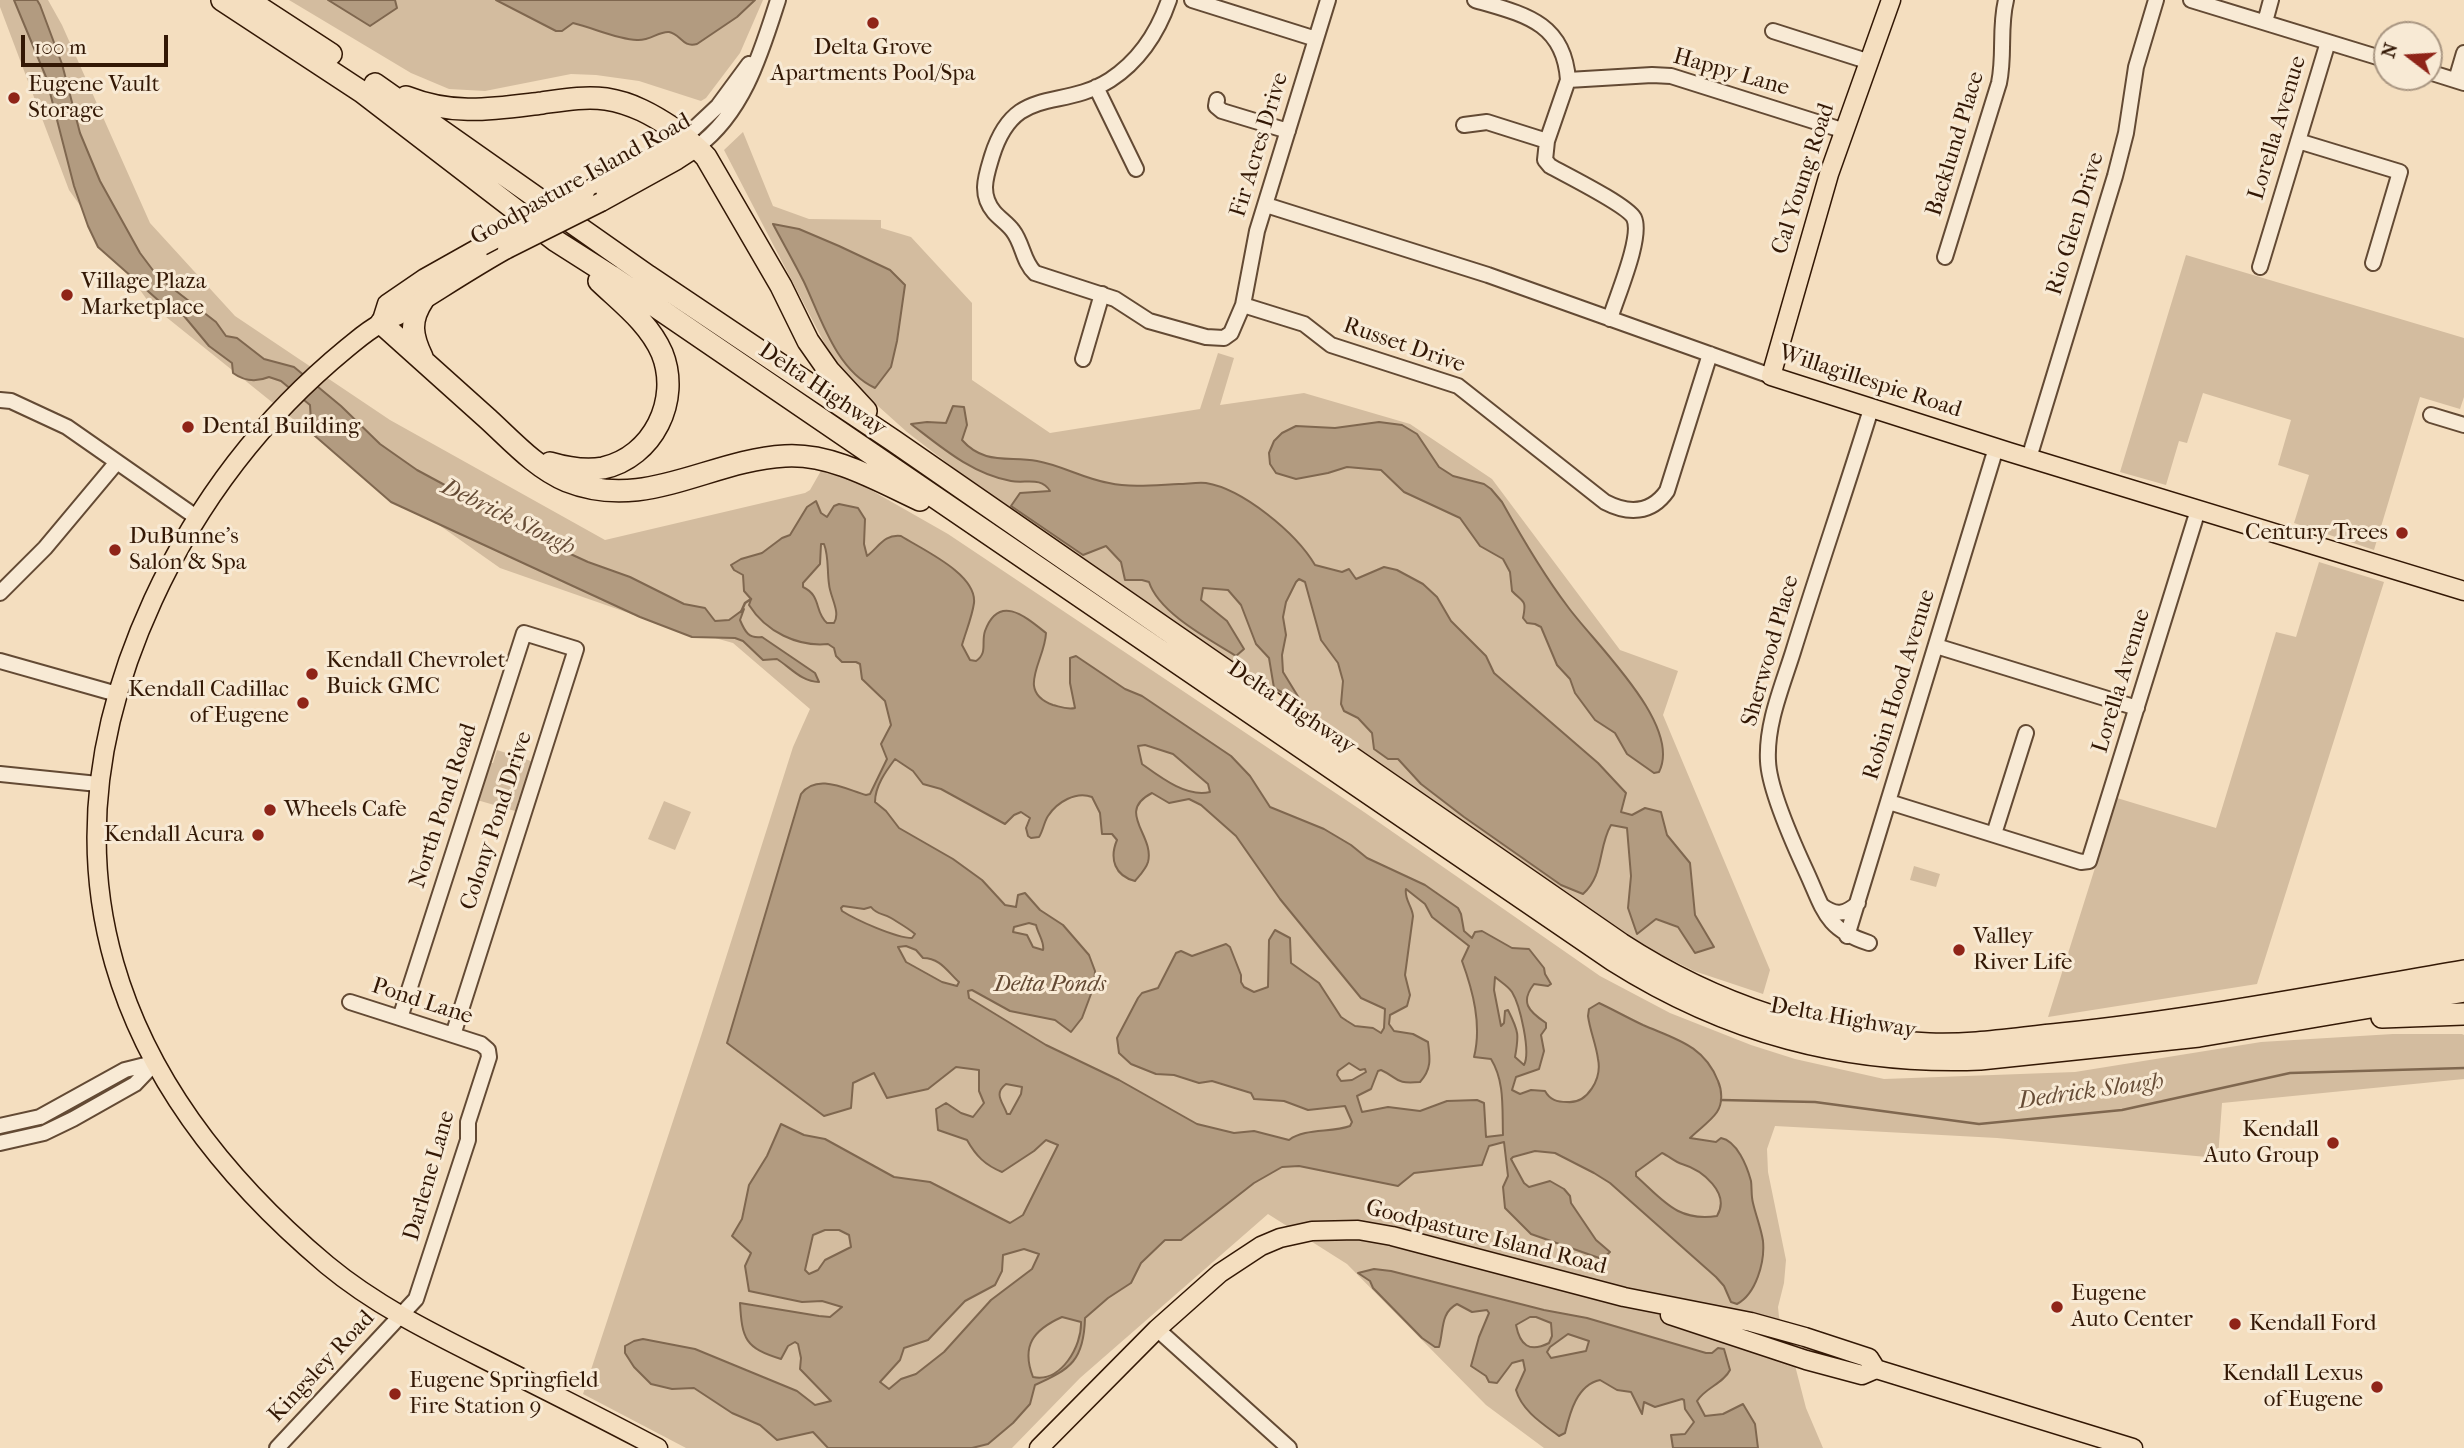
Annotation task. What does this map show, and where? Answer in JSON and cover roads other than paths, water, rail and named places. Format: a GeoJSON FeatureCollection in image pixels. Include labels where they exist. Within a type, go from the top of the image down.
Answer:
{"type":"FeatureCollection","features":[{"type":"Feature","properties":{"kind":"highway","name":"Delta Highway"},"geometry":{"type":"LineString","coordinates":[[222,0],[386,109],[556,241],[1613,960],[1668,993],[1715,1015],[1771,1035],[1857,1052],[1929,1060],[1980,1059],[2199,1036],[2464,991]]}},
{"type":"Feature","properties":{"kind":"highway","name":"Delta Highway"},"geometry":{"type":"LineString","coordinates":[[248,0],[379,86],[648,276],[894,441],[1620,944],[1673,975],[1743,1008],[1786,1021],[1863,1037],[1948,1044],[2102,1030],[2464,971]]}},
{"type":"Feature","properties":{"kind":"highway"},"geometry":{"type":"LineString","coordinates":[[379,86],[425,104],[457,110],[472,111],[582,98],[606,99],[640,108],[653,115],[691,142],[706,157],[818,356],[894,441]]}},
{"type":"Feature","properties":{"kind":"highway"},"geometry":{"type":"LineString","coordinates":[[522,450],[548,462],[572,468],[592,469],[612,465],[634,454],[648,440],[663,414],[667,398],[665,362],[648,329],[556,241]]}},
{"type":"Feature","properties":{"kind":"highway"},"geometry":{"type":"LineString","coordinates":[[423,300],[415,313],[412,332],[425,362]]}},
{"type":"Feature","properties":{"kind":"highway"},"geometry":{"type":"LineString","coordinates":[[381,323],[538,465],[566,480],[593,489],[618,492],[656,487],[750,461],[803,456],[848,468],[988,533]]}},
{"type":"Feature","properties":{"kind":"highway"},"geometry":{"type":"LineString","coordinates":[[2386,984],[2464,962]]}},
{"type":"Feature","properties":{"kind":"highway"},"geometry":{"type":"LineString","coordinates":[[2199,1036],[2355,1018],[2464,1014]]}},
{"type":"Feature","properties":{"kind":"main road","name":"Cal Young Road"},"geometry":{"type":"LineString","coordinates":[[1771,376],[1817,215],[1891,0]]}},
{"type":"Feature","properties":{"kind":"main road","name":"Goodpasture Island Road"},"geometry":{"type":"LineString","coordinates":[[381,323],[387,304],[425,278],[482,246],[677,160],[691,142]]}},
{"type":"Feature","properties":{"kind":"main road","name":"Goodpasture Island Road"},"geometry":{"type":"LineString","coordinates":[[593,197],[458,276],[397,317],[381,323],[326,366],[279,411],[242,453],[196,517],[145,616],[117,694],[98,784],[96,859],[104,928],[128,1005],[155,1063],[213,1149],[256,1199],[328,1266],[400,1316],[658,1448]]}},
{"type":"Feature","properties":{"kind":"main road","name":"Willagillespie Road"},"geometry":{"type":"LineString","coordinates":[[1771,376],[1996,448],[2464,589]]}},
{"type":"Feature","properties":{"kind":"main road","name":"Goodpasture Island Road"},"geometry":{"type":"LineString","coordinates":[[1039,1448],[1157,1329],[1233,1263],[1280,1238],[1312,1231],[1358,1230],[1392,1236],[1624,1297],[1806,1360],[1862,1375],[1876,1369],[2133,1448]]}},
{"type":"Feature","properties":{"kind":"street","name":"Goodpasture Island Road"},"geometry":{"type":"LineString","coordinates":[[691,142],[708,138],[738,100],[755,70],[778,0]]}},
{"type":"Feature","properties":{"kind":"street"},"geometry":{"type":"LineString","coordinates":[[1170,0],[1160,24],[1142,51],[1125,68],[1096,87],[1031,105],[1012,117],[998,139],[984,186],[990,206],[1017,236],[1031,270],[1045,278],[1120,301],[1145,320],[1213,338],[1224,338],[1231,334],[1242,305]]}},
{"type":"Feature","properties":{"kind":"street"},"geometry":{"type":"LineString","coordinates":[[1192,0],[1316,39]]}},
{"type":"Feature","properties":{"kind":"street","name":"Fir Acres Drive"},"geometry":{"type":"LineString","coordinates":[[1242,305],[1265,205],[1328,0]]}},
{"type":"Feature","properties":{"kind":"street"},"geometry":{"type":"LineString","coordinates":[[1475,0],[1522,15],[1544,27],[1557,44],[1567,80],[1547,141],[1544,156],[1547,163],[1627,210],[1636,224],[1634,243],[1610,319]]}},
{"type":"Feature","properties":{"kind":"street","name":"Backlund Place"},"geometry":{"type":"LineString","coordinates":[[1945,257],[1999,83],[2003,65],[2002,26],[2006,0]]}},
{"type":"Feature","properties":{"kind":"street","name":"Rio Glen Drive"},"geometry":{"type":"LineString","coordinates":[[2029,458],[2117,171],[2136,66],[2156,0]]}},
{"type":"Feature","properties":{"kind":"street"},"geometry":{"type":"LineString","coordinates":[[2191,0],[2373,56]]}},
{"type":"Feature","properties":{"kind":"street"},"geometry":{"type":"LineString","coordinates":[[2264,22],[2271,0]]}},
{"type":"Feature","properties":{"kind":"street"},"geometry":{"type":"LineString","coordinates":[[1773,31],[1870,62]]}},
{"type":"Feature","properties":{"kind":"street","name":"Lorella Avenue"},"geometry":{"type":"LineString","coordinates":[[2260,267],[2328,42]]}},
{"type":"Feature","properties":{"kind":"street"},"geometry":{"type":"LineString","coordinates":[[2443,77],[2460,82],[2464,53]]}},
{"type":"Feature","properties":{"kind":"street","name":"Happy Lane"},"geometry":{"type":"LineString","coordinates":[[1567,80],[1671,76],[1845,131]]}},
{"type":"Feature","properties":{"kind":"street"},"geometry":{"type":"LineString","coordinates":[[1096,87],[1136,169]]}},
{"type":"Feature","properties":{"kind":"street"},"geometry":{"type":"LineString","coordinates":[[1217,100],[1216,106],[1222,111],[1288,131]]}},
{"type":"Feature","properties":{"kind":"street"},"geometry":{"type":"LineString","coordinates":[[1464,124],[1487,122],[1547,141]]}},
{"type":"Feature","properties":{"kind":"street"},"geometry":{"type":"LineString","coordinates":[[2298,141],[2400,172],[2373,263]]}},
{"type":"Feature","properties":{"kind":"street","name":"Willagillespie Road"},"geometry":{"type":"LineString","coordinates":[[1265,205],[1488,275],[1771,376]]}},
{"type":"Feature","properties":{"kind":"street"},"geometry":{"type":"LineString","coordinates":[[1083,359],[1102,294]]}},
{"type":"Feature","properties":{"kind":"street","name":"Russet Drive"},"geometry":{"type":"LineString","coordinates":[[1242,305],[1304,324],[1331,345],[1458,386],[1605,502],[1630,511],[1652,506],[1667,491],[1710,354]]}},
{"type":"Feature","properties":{"kind":"street"},"geometry":{"type":"LineString","coordinates":[[0,400],[11,401],[67,427],[196,517]]}},
{"type":"Feature","properties":{"kind":"street","name":"Sherwood Place"},"geometry":{"type":"LineString","coordinates":[[1847,936],[1833,925],[1802,862],[1772,782],[1768,746],[1772,720],[1809,598],[1834,529],[1871,409]]}},
{"type":"Feature","properties":{"kind":"street"},"geometry":{"type":"LineString","coordinates":[[2431,415],[2464,425]]}},
{"type":"Feature","properties":{"kind":"street","name":"Robin Hood Avenue"},"geometry":{"type":"LineString","coordinates":[[1847,936],[1996,448]]}},
{"type":"Feature","properties":{"kind":"street"},"geometry":{"type":"LineString","coordinates":[[0,593],[45,548],[117,462]]}},
{"type":"Feature","properties":{"kind":"street","name":"Lorella Avenue"},"geometry":{"type":"LineString","coordinates":[[1994,834],[2087,863],[2093,855],[2198,510]]}},
{"type":"Feature","properties":{"kind":"street","name":"North Pond Road"},"geometry":{"type":"LineString","coordinates":[[400,1018],[524,633],[548,640]]}},
{"type":"Feature","properties":{"kind":"street","name":"Colony Pond Drive"},"geometry":{"type":"LineString","coordinates":[[453,1035],[576,649],[548,640]]}},
{"type":"Feature","properties":{"kind":"street"},"geometry":{"type":"LineString","coordinates":[[1936,646],[2137,708]]}},
{"type":"Feature","properties":{"kind":"street"},"geometry":{"type":"LineString","coordinates":[[0,661],[117,694]]}},
{"type":"Feature","properties":{"kind":"street"},"geometry":{"type":"LineString","coordinates":[[1889,802],[1994,834],[2026,733]]}},
{"type":"Feature","properties":{"kind":"street"},"geometry":{"type":"LineString","coordinates":[[0,774],[98,784]]}},
{"type":"Feature","properties":{"kind":"street"},"geometry":{"type":"LineString","coordinates":[[1821,905],[1840,914],[1858,903]]}},
{"type":"Feature","properties":{"kind":"street"},"geometry":{"type":"LineString","coordinates":[[1847,936],[1869,943]]}},
{"type":"Feature","properties":{"kind":"street","name":"Pond Lane"},"geometry":{"type":"LineString","coordinates":[[349,1002],[481,1044]]}},
{"type":"Feature","properties":{"kind":"street","name":"Darlene Lane"},"geometry":{"type":"LineString","coordinates":[[400,1316],[416,1299],[468,1140],[468,1122],[489,1057],[488,1050],[481,1044]]}},
{"type":"Feature","properties":{"kind":"street"},"geometry":{"type":"LineString","coordinates":[[0,1126],[40,1116],[125,1070],[155,1063]]}},
{"type":"Feature","properties":{"kind":"street"},"geometry":{"type":"LineString","coordinates":[[0,1143],[44,1133],[73,1119],[135,1084],[155,1063]]}},
{"type":"Feature","properties":{"kind":"street","name":"Kingsley Road"},"geometry":{"type":"LineString","coordinates":[[277,1448],[400,1316]]}},
{"type":"Feature","properties":{"kind":"street"},"geometry":{"type":"LineString","coordinates":[[1157,1329],[1282,1446]]}},
{"type":"Feature","properties":{"kind":"waterway","name":"Debrick Slough"},"geometry":{"type":"LineString","coordinates":[[741,612],[745,603],[751,599]]}},
{"type":"Feature","properties":{"kind":"waterway","name":"Dedrick Slough"},"geometry":{"type":"LineString","coordinates":[[1721,1100],[1815,1102],[1979,1124],[2122,1110],[2290,1073],[2464,1068]]}},
{"type":"Feature","properties":{"kind":"place","name":"Delta Grove Apartments Pool/Spa"},"geometry":{"type":"Point","coordinates":[873,23]}},
{"type":"Feature","properties":{"kind":"place","name":"Eugene Vault Storage"},"geometry":{"type":"Point","coordinates":[14,98]}},
{"type":"Feature","properties":{"kind":"place","name":"Village Plaza Marketplace"},"geometry":{"type":"Point","coordinates":[67,295]}},
{"type":"Feature","properties":{"kind":"place","name":"Dental Building"},"geometry":{"type":"Point","coordinates":[188,427]}},
{"type":"Feature","properties":{"kind":"place","name":"Century Trees"},"geometry":{"type":"Point","coordinates":[2402,533]}},
{"type":"Feature","properties":{"kind":"place","name":"DuBunne's Salon & Spa"},"geometry":{"type":"Point","coordinates":[115,550]}},
{"type":"Feature","properties":{"kind":"place","name":"Kendall Chevrolet Buick GMC"},"geometry":{"type":"Point","coordinates":[312,674]}},
{"type":"Feature","properties":{"kind":"place","name":"Kendall Cadillac of Eugene"},"geometry":{"type":"Point","coordinates":[303,703]}},
{"type":"Feature","properties":{"kind":"place","name":"Wheels Cafe"},"geometry":{"type":"Point","coordinates":[270,810]}},
{"type":"Feature","properties":{"kind":"place","name":"Kendall Acura"},"geometry":{"type":"Point","coordinates":[258,835]}},
{"type":"Feature","properties":{"kind":"place","name":"Valley River Life"},"geometry":{"type":"Point","coordinates":[1959,950]}},
{"type":"Feature","properties":{"kind":"place","name":"Kendall Auto Group"},"geometry":{"type":"Point","coordinates":[2333,1143]}},
{"type":"Feature","properties":{"kind":"place","name":"Eugene Auto Center"},"geometry":{"type":"Point","coordinates":[2057,1307]}},
{"type":"Feature","properties":{"kind":"place","name":"Kendall Ford"},"geometry":{"type":"Point","coordinates":[2235,1324]}},
{"type":"Feature","properties":{"kind":"place","name":"Kendall Lexus of Eugene"},"geometry":{"type":"Point","coordinates":[2377,1387]}},
{"type":"Feature","properties":{"kind":"place","name":"Eugene Springfield Fire Station 9"},"geometry":{"type":"Point","coordinates":[395,1394]}},
{"type":"Feature","properties":{"kind":"park label","name":"Delta Ponds"},"geometry":{"type":"Point","coordinates":[1050,985]}}]}
